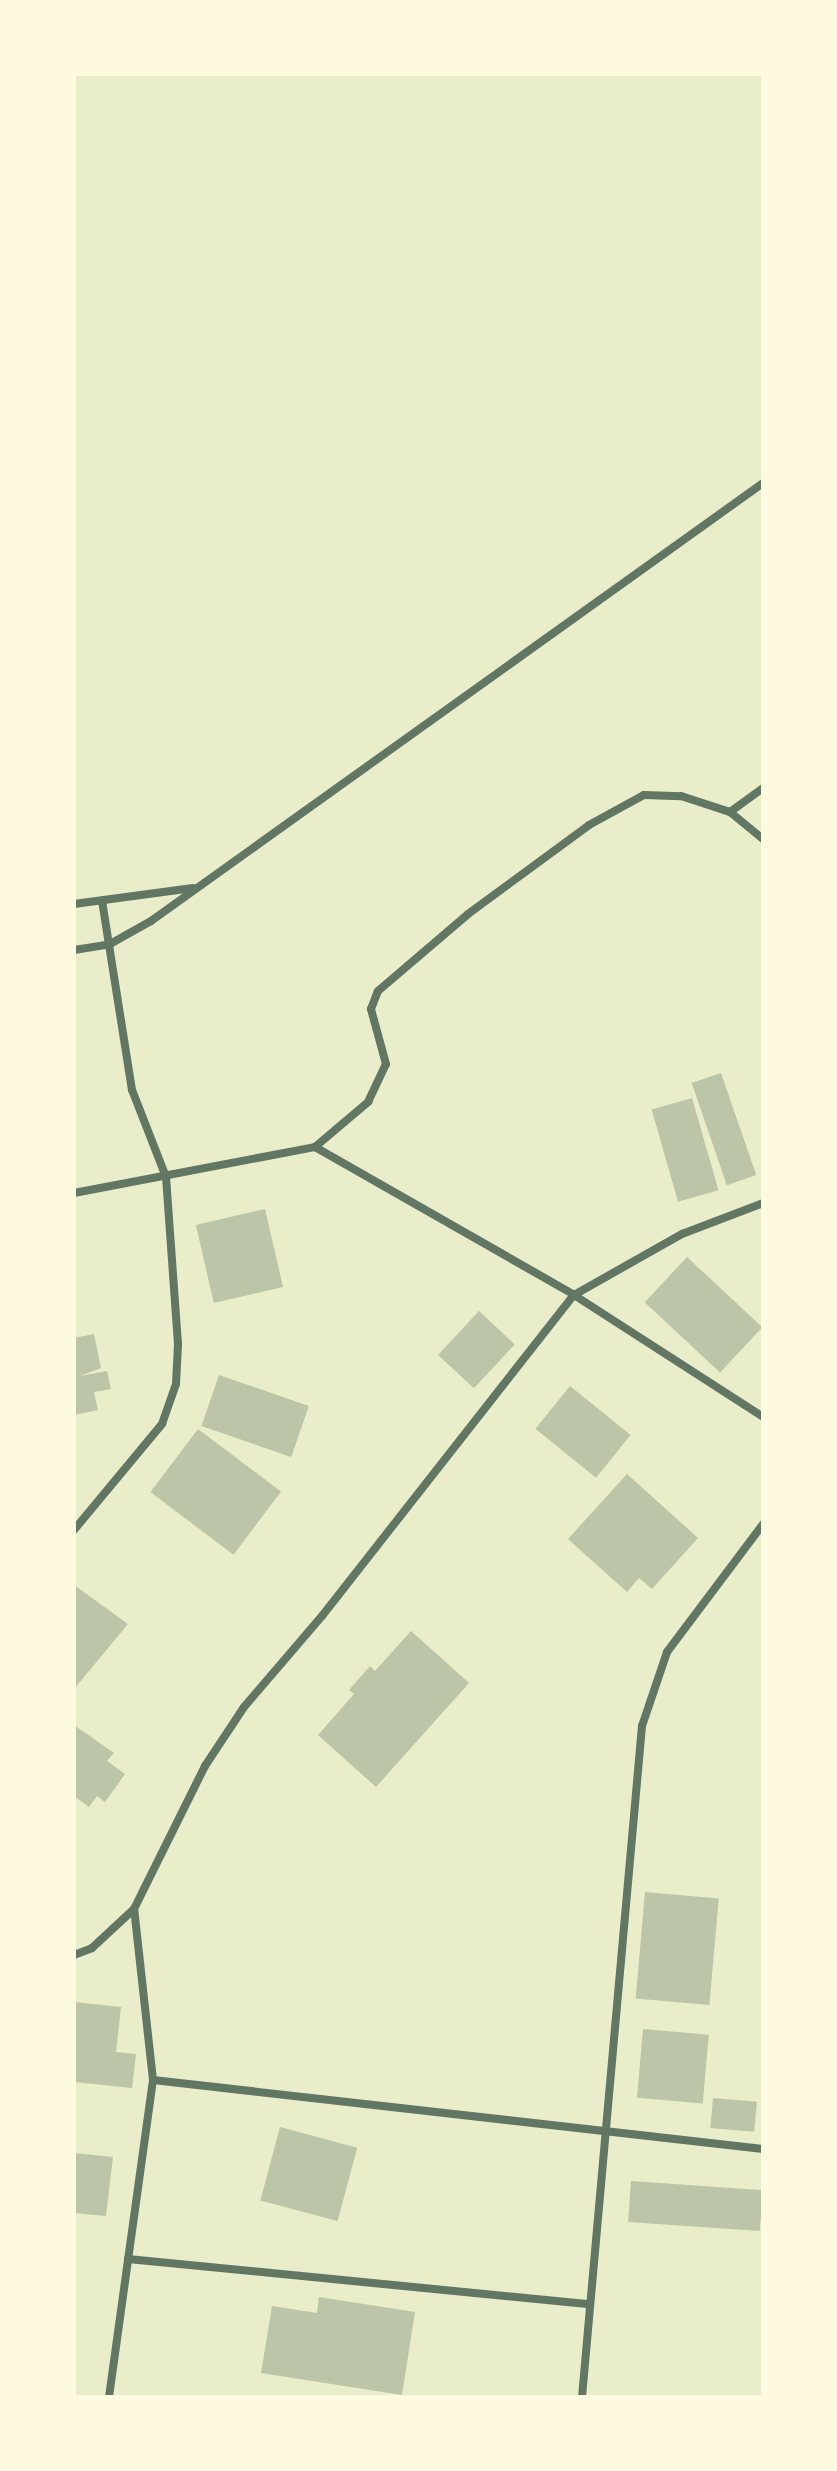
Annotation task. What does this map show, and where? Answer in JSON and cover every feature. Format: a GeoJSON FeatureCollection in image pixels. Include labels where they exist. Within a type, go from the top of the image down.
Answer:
{"type":"FeatureCollection","features":[{"type":"Feature","properties":{"kind":"street"},"geometry":{"type":"LineString","coordinates":[[74,950],[110,944],[193,888],[763,483]]}},
{"type":"Feature","properties":{"kind":"street"},"geometry":{"type":"LineString","coordinates":[[730,812],[763,788]]}},
{"type":"Feature","properties":{"kind":"street"},"geometry":{"type":"LineString","coordinates":[[74,1193],[315,1147],[368,1102],[386,1064],[371,1009],[378,991],[410,960],[618,806],[644,795],[681,796],[730,812],[763,839]]}},
{"type":"Feature","properties":{"kind":"street"},"geometry":{"type":"LineString","coordinates":[[74,904],[193,888]]}},
{"type":"Feature","properties":{"kind":"street"},"geometry":{"type":"LineString","coordinates":[[74,1530],[162,1424],[176,1384],[178,1344],[166,1177],[132,1090],[102,900]]}},
{"type":"Feature","properties":{"kind":"street"},"geometry":{"type":"LineString","coordinates":[[315,1147],[574,1295],[763,1417]]}},
{"type":"Feature","properties":{"kind":"street"},"geometry":{"type":"LineString","coordinates":[[74,1955],[92,1948],[134,1909],[205,1766],[244,1707],[322,1616],[574,1295],[682,1234],[763,1203]]}},
{"type":"Feature","properties":{"kind":"street"},"geometry":{"type":"LineString","coordinates":[[582,2397],[642,1726],[667,1652],[763,1524]]}},
{"type":"Feature","properties":{"kind":"street"},"geometry":{"type":"LineString","coordinates":[[109,2397],[153,2080],[134,1909]]}},
{"type":"Feature","properties":{"kind":"street"},"geometry":{"type":"LineString","coordinates":[[153,2080],[763,2149]]}},
{"type":"Feature","properties":{"kind":"street"},"geometry":{"type":"LineString","coordinates":[[128,2259],[590,2304]]}},
{"type":"Feature","properties":{"kind":"building"},"geometry":{"type":"Polygon","coordinates":[[[721,1073],[756,1175],[727,1185],[692,1083],[721,1073]]]}},
{"type":"Feature","properties":{"kind":"building"},"geometry":{"type":"Polygon","coordinates":[[[692,1098],[718,1190],[678,1202],[652,1110],[692,1098]]]}},
{"type":"Feature","properties":{"kind":"building"},"geometry":{"type":"Polygon","coordinates":[[[265,1209],[283,1287],[214,1303],[196,1225],[265,1209]]]}},
{"type":"Feature","properties":{"kind":"building"},"geometry":{"type":"Polygon","coordinates":[[[687,1257],[762,1327],[720,1373],[645,1302],[687,1257]]]}},
{"type":"Feature","properties":{"kind":"building"},"geometry":{"type":"Polygon","coordinates":[[[479,1311],[515,1344],[474,1388],[438,1355],[479,1311]]]}},
{"type":"Feature","properties":{"kind":"building"},"geometry":{"type":"Polygon","coordinates":[[[94,1334],[101,1368],[80,1376],[107,1371],[111,1389],[94,1392],[98,1410],[74,1415],[74,1338],[94,1334]]]}},
{"type":"Feature","properties":{"kind":"building"},"geometry":{"type":"Polygon","coordinates":[[[219,1375],[309,1406],[291,1457],[201,1426],[219,1375]]]}},
{"type":"Feature","properties":{"kind":"building"},"geometry":{"type":"Polygon","coordinates":[[[570,1386],[631,1435],[596,1478],[535,1429],[570,1386]]]}},
{"type":"Feature","properties":{"kind":"building"},"geometry":{"type":"Polygon","coordinates":[[[198,1429],[281,1492],[234,1555],[150,1492],[198,1429]]]}},
{"type":"Feature","properties":{"kind":"building"},"geometry":{"type":"Polygon","coordinates":[[[627,1474],[698,1538],[652,1589],[639,1578],[627,1592],[568,1539],[627,1474]]]}},
{"type":"Feature","properties":{"kind":"building"},"geometry":{"type":"Polygon","coordinates":[[[74,1585],[128,1624],[74,1689],[74,1585]]]}},
{"type":"Feature","properties":{"kind":"building"},"geometry":{"type":"Polygon","coordinates":[[[411,1631],[469,1683],[376,1787],[318,1735],[354,1694],[349,1690],[370,1666],[375,1671],[411,1631]]]}},
{"type":"Feature","properties":{"kind":"building"},"geometry":{"type":"Polygon","coordinates":[[[74,1725],[114,1753],[107,1761],[125,1774],[105,1802],[97,1796],[89,1807],[74,1796],[74,1725]]]}},
{"type":"Feature","properties":{"kind":"building"},"geometry":{"type":"Polygon","coordinates":[[[645,1892],[719,1898],[709,2005],[636,1999],[645,1892]]]}},
{"type":"Feature","properties":{"kind":"building"},"geometry":{"type":"Polygon","coordinates":[[[74,2002],[121,2007],[116,2052],[136,2054],[132,2088],[74,2082],[74,2002]]]}},
{"type":"Feature","properties":{"kind":"building"},"geometry":{"type":"Polygon","coordinates":[[[643,2029],[709,2035],[703,2103],[637,2098],[643,2029]]]}},
{"type":"Feature","properties":{"kind":"building"},"geometry":{"type":"Polygon","coordinates":[[[713,2098],[757,2102],[754,2132],[710,2128],[713,2098]]]}},
{"type":"Feature","properties":{"kind":"building"},"geometry":{"type":"Polygon","coordinates":[[[280,2127],[357,2148],[338,2221],[260,2200],[280,2127]]]}},
{"type":"Feature","properties":{"kind":"building"},"geometry":{"type":"Polygon","coordinates":[[[74,2153],[113,2157],[106,2216],[74,2213],[74,2153]]]}},
{"type":"Feature","properties":{"kind":"building"},"geometry":{"type":"Polygon","coordinates":[[[631,2181],[763,2190],[760,2231],[628,2222],[631,2181]]]}},
{"type":"Feature","properties":{"kind":"building"},"geometry":{"type":"Polygon","coordinates":[[[319,2297],[415,2312],[402,2395],[261,2373],[272,2306],[317,2313],[319,2297]]]}}]}
